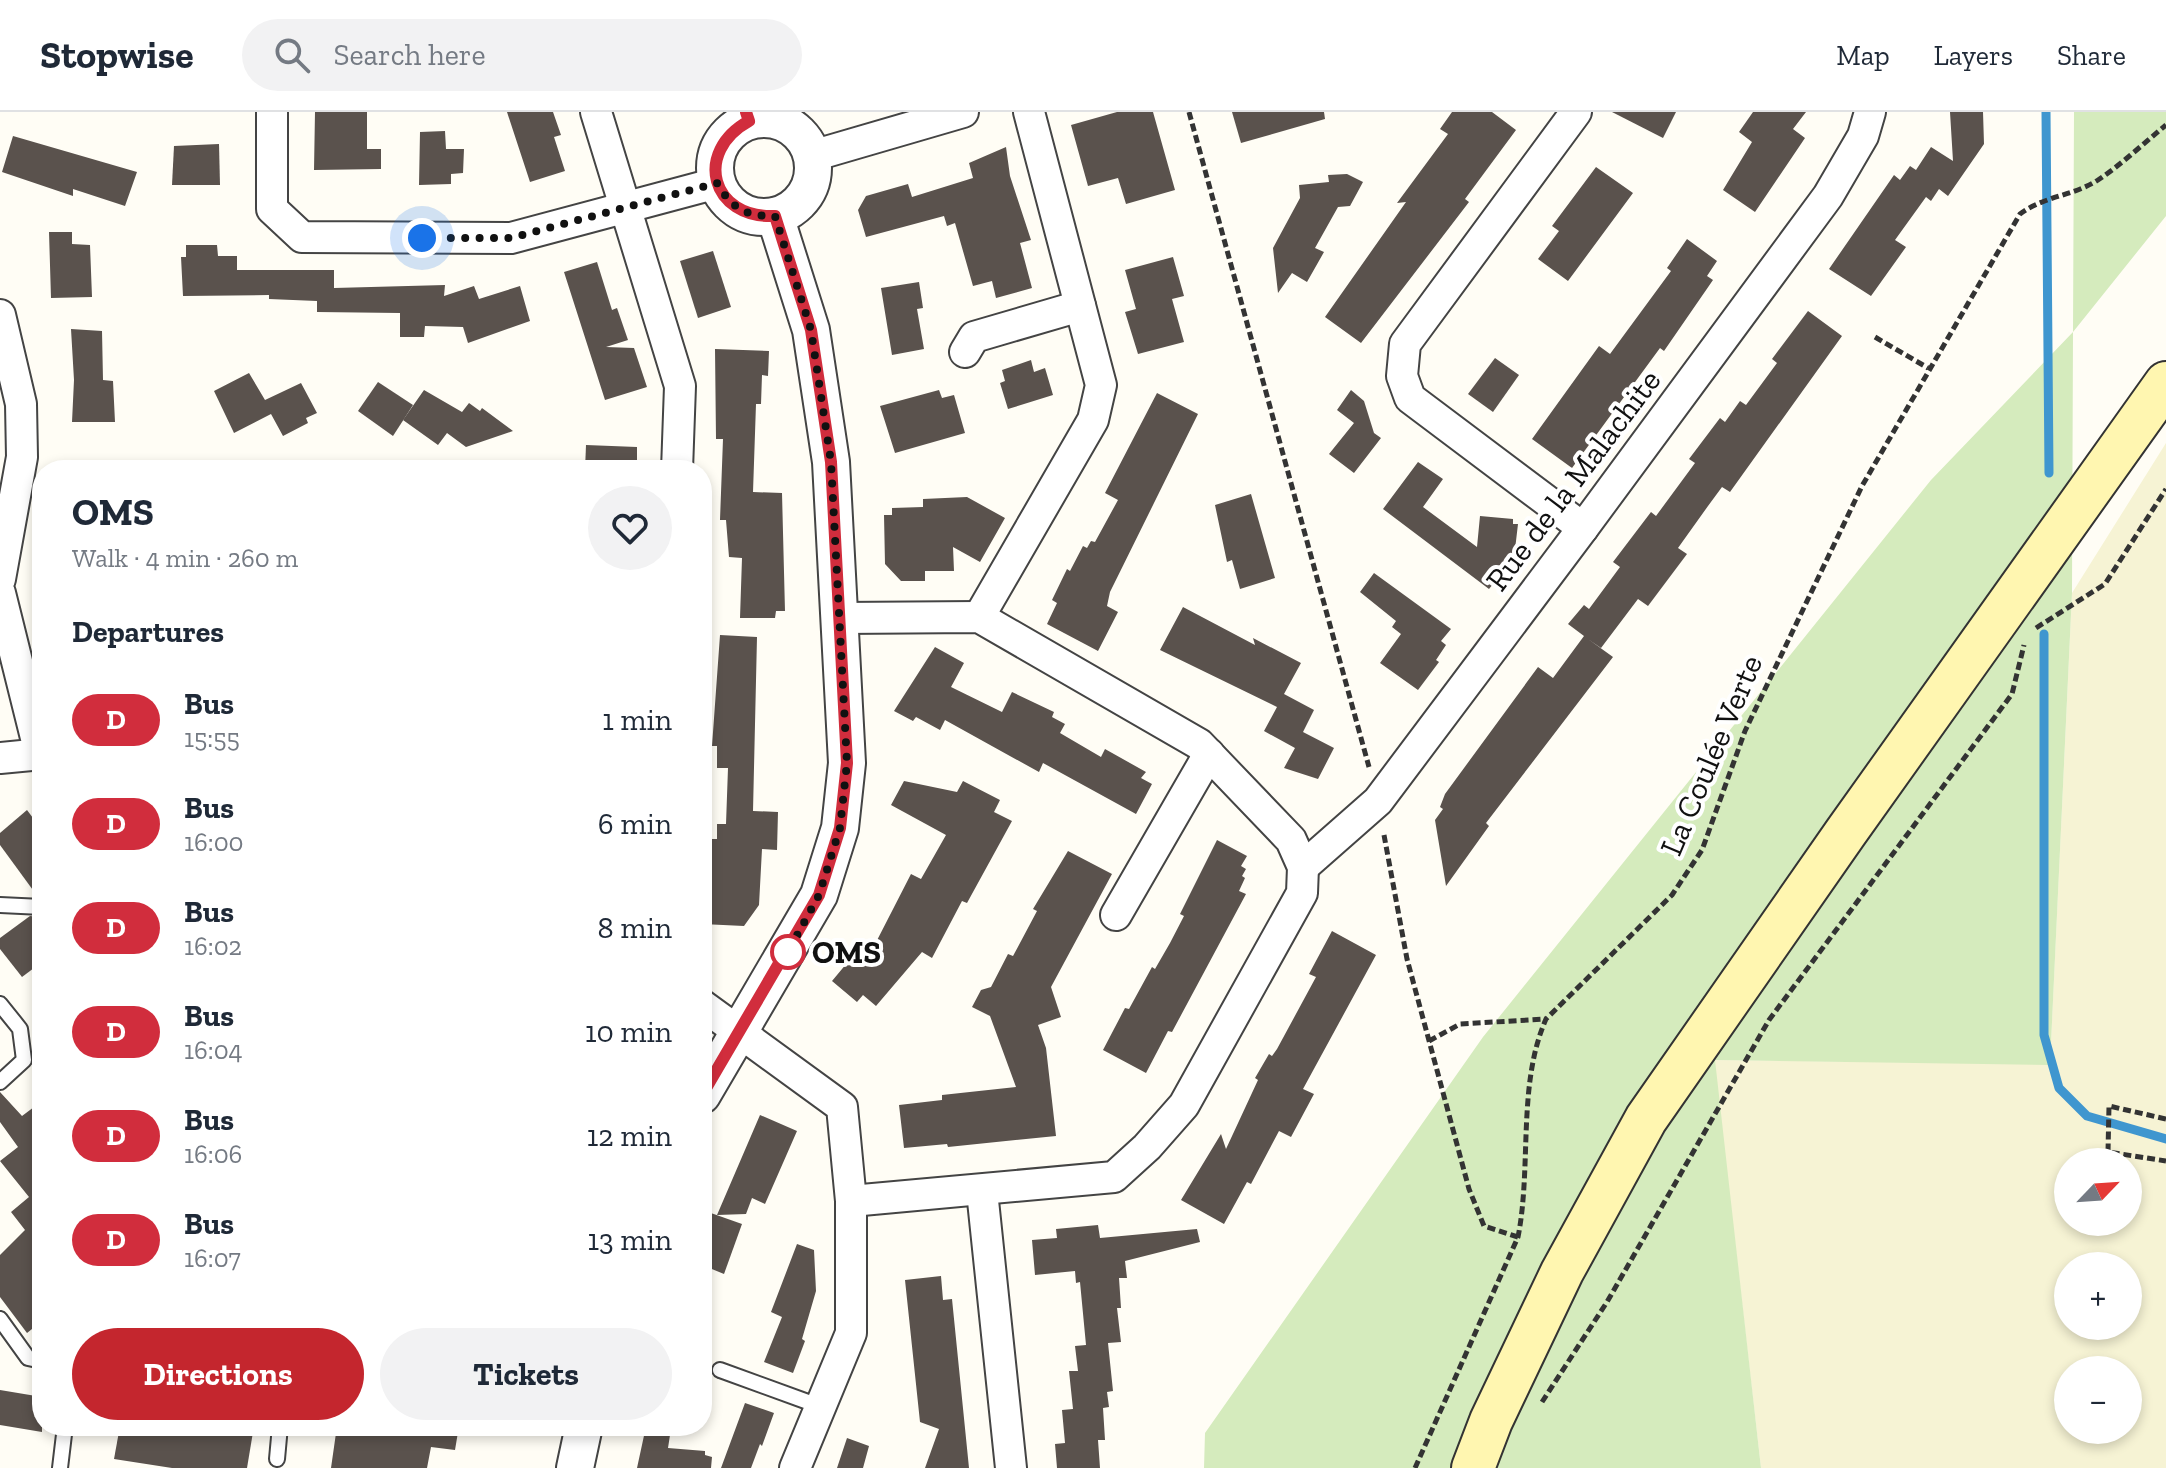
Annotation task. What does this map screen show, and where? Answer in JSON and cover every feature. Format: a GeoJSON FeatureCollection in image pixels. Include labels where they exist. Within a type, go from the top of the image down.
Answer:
{"type":"FeatureCollection","features":[{"type":"Feature","properties":{"kind":"main road"},"geometry":{"type":"LineString","coordinates":[[1473,1468],[1491,1421],[1562,1272],[1646,1119],[2166,383]]}},
{"type":"Feature","properties":{"kind":"street"},"geometry":{"type":"LineString","coordinates":[[272,112],[272,209],[302,237],[511,238],[717,183]]}},
{"type":"Feature","properties":{"kind":"street"},"geometry":{"type":"LineString","coordinates":[[596,112],[680,386],[677,460]]}},
{"type":"Feature","properties":{"kind":"street"},"geometry":{"type":"LineString","coordinates":[[812,156],[963,112]]}},
{"type":"Feature","properties":{"kind":"street"},"geometry":{"type":"LineString","coordinates":[[979,617],[1093,420],[1101,385],[1029,112]]}},
{"type":"Feature","properties":{"kind":"street","name":"Rue de la Malachite"},"geometry":{"type":"LineString","coordinates":[[1303,867],[1378,801],[1828,196],[1863,136],[1870,112]]}},
{"type":"Feature","properties":{"kind":"street"},"geometry":{"type":"LineString","coordinates":[[1571,114],[1405,344],[1402,376],[1410,398],[1583,528]]}},
{"type":"Feature","properties":{"kind":"street"},"geometry":{"type":"LineString","coordinates":[[748,116],[769,118],[788,125],[804,138],[812,156],[813,176],[807,194],[793,208],[775,216],[757,217],[740,211],[726,199],[717,183],[715,164],[720,145],[748,116]]}},
{"type":"Feature","properties":{"kind":"street"},"geometry":{"type":"LineString","coordinates":[[712,1079],[819,895],[840,828],[847,763],[831,462],[811,330],[775,216]]}},
{"type":"Feature","properties":{"kind":"street"},"geometry":{"type":"LineString","coordinates":[[965,352],[974,337],[1080,306]]}},
{"type":"Feature","properties":{"kind":"street"},"geometry":{"type":"LineString","coordinates":[[0,315],[21,404],[22,457],[0,579]]}},
{"type":"Feature","properties":{"kind":"street"},"geometry":{"type":"LineString","coordinates":[[0,593],[32,719]]}},
{"type":"Feature","properties":{"kind":"street"},"geometry":{"type":"LineString","coordinates":[[840,618],[979,617],[1199,744],[1291,840],[1303,867],[1302,893],[1184,1105],[1147,1147],[1114,1177],[851,1201]]}},
{"type":"Feature","properties":{"kind":"street"},"geometry":{"type":"LineString","coordinates":[[1116,915],[1209,754]]}},
{"type":"Feature","properties":{"kind":"street"},"geometry":{"type":"LineString","coordinates":[[0,758],[32,755]]}},
{"type":"Feature","properties":{"kind":"street"},"geometry":{"type":"LineString","coordinates":[[712,1013],[842,1107],[851,1201],[851,1333],[795,1468]]}},
{"type":"Feature","properties":{"kind":"street"},"geometry":{"type":"LineString","coordinates":[[982,1191],[1011,1468]]}},
{"type":"Feature","properties":{"kind":"street"},"geometry":{"type":"LineString","coordinates":[[575,1468],[582,1436]]}},
{"type":"Feature","properties":{"kind":"lane"},"geometry":{"type":"LineString","coordinates":[[0,905],[32,907]]}},
{"type":"Feature","properties":{"kind":"lane"},"geometry":{"type":"LineString","coordinates":[[0,1004],[20,1029],[24,1060],[0,1082]]}},
{"type":"Feature","properties":{"kind":"lane"},"geometry":{"type":"LineString","coordinates":[[0,1319],[28,1358],[32,1359]]}},
{"type":"Feature","properties":{"kind":"lane"},"geometry":{"type":"LineString","coordinates":[[720,1370],[819,1406]]}},
{"type":"Feature","properties":{"kind":"lane"},"geometry":{"type":"LineString","coordinates":[[60,1468],[64,1436]]}},
{"type":"Feature","properties":{"kind":"lane"},"geometry":{"type":"LineString","coordinates":[[277,1459],[279,1436]]}},
{"type":"Feature","properties":{"kind":"path"},"geometry":{"type":"LineString","coordinates":[[1189,112],[1378,801],[1407,959],[1469,1189],[1484,1226],[1518,1237]]}},
{"type":"Feature","properties":{"kind":"path","name":"La Coulée Verte"},"geometry":{"type":"LineString","coordinates":[[1415,1468],[1518,1237],[1525,1201],[1535,1045],[1546,1019],[1672,895],[1702,850],[1745,731],[1862,486],[2012,225],[2037,201],[2078,190],[2098,180],[2166,125]]}},
{"type":"Feature","properties":{"kind":"path"},"geometry":{"type":"LineString","coordinates":[[1875,337],[1928,368]]}},
{"type":"Feature","properties":{"kind":"path"},"geometry":{"type":"LineString","coordinates":[[1536,1411],[1607,1302],[1769,1020],[2012,694],[2027,634],[2105,584],[2166,489]]}},
{"type":"Feature","properties":{"kind":"path"},"geometry":{"type":"LineString","coordinates":[[1429,1041],[1460,1024],[1546,1019]]}},
{"type":"Feature","properties":{"kind":"path"},"geometry":{"type":"LineString","coordinates":[[2166,1119],[2109,1106],[2108,1152],[2166,1161]]}},
{"type":"Feature","properties":{"kind":"shaded area"},"geometry":{"type":"Polygon","coordinates":[[[2166,443],[2166,1468],[1761,1468],[1714,1060],[2050,1064],[2072,593],[2166,443]]]}},
{"type":"Feature","properties":{"kind":"green space"},"geometry":{"type":"Polygon","coordinates":[[[2074,112],[2166,112],[2166,216],[2073,332],[2074,112]]]}},
{"type":"Feature","properties":{"kind":"green space"},"geometry":{"type":"Polygon","coordinates":[[[2073,332],[2072,593],[2050,1065],[1715,1060],[1761,1468],[1204,1468],[1205,1433],[1483,1037],[1931,480],[2073,332]]]}},
{"type":"Feature","properties":{"kind":"building"},"geometry":{"type":"Polygon","coordinates":[[[315,112],[367,112],[367,149],[381,149],[381,169],[314,170],[315,112]]]}},
{"type":"Feature","properties":{"kind":"building"},"geometry":{"type":"Polygon","coordinates":[[[507,112],[553,112],[561,135],[554,137],[565,171],[530,182],[507,112]]]}},
{"type":"Feature","properties":{"kind":"building"},"geometry":{"type":"Polygon","coordinates":[[[1117,112],[1153,112],[1175,190],[1126,204],[1118,178],[1088,186],[1071,125],[1117,112]]]}},
{"type":"Feature","properties":{"kind":"building"},"geometry":{"type":"Polygon","coordinates":[[[1232,112],[1324,112],[1325,119],[1241,143],[1232,112]]]}},
{"type":"Feature","properties":{"kind":"building"},"geometry":{"type":"Polygon","coordinates":[[[1452,112],[1492,112],[1516,130],[1465,199],[1469,202],[1361,343],[1325,317],[1406,202],[1397,203],[1448,134],[1440,129],[1452,112]]]}},
{"type":"Feature","properties":{"kind":"building"},"geometry":{"type":"Polygon","coordinates":[[[1612,112],[1676,112],[1663,138],[1612,112]]]}},
{"type":"Feature","properties":{"kind":"building"},"geometry":{"type":"Polygon","coordinates":[[[1753,112],[1806,112],[1793,129],[1805,138],[1755,212],[1723,190],[1752,142],[1739,132],[1753,112]]]}},
{"type":"Feature","properties":{"kind":"building"},"geometry":{"type":"Polygon","coordinates":[[[1950,112],[1983,112],[1984,144],[1948,196],[1939,189],[1931,201],[1926,197],[1895,240],[1906,247],[1871,296],[1829,269],[1894,175],[1900,180],[1910,166],[1916,170],[1931,147],[1953,161],[1950,112]]]}},
{"type":"Feature","properties":{"kind":"building"},"geometry":{"type":"Polygon","coordinates":[[[445,131],[446,149],[464,149],[463,173],[451,174],[451,184],[419,185],[420,132],[445,131]]]}},
{"type":"Feature","properties":{"kind":"building"},"geometry":{"type":"Polygon","coordinates":[[[13,136],[137,172],[125,206],[73,189],[73,196],[2,172],[13,136]]]}},
{"type":"Feature","properties":{"kind":"building"},"geometry":{"type":"Polygon","coordinates":[[[219,144],[220,185],[172,185],[174,146],[219,144]]]}},
{"type":"Feature","properties":{"kind":"building"},"geometry":{"type":"Polygon","coordinates":[[[1006,147],[1010,176],[1031,240],[1020,243],[1032,288],[996,298],[992,281],[973,286],[955,223],[947,226],[944,216],[866,237],[858,210],[866,196],[908,184],[912,197],[973,178],[969,163],[1006,147]]]}},
{"type":"Feature","properties":{"kind":"building"},"geometry":{"type":"Polygon","coordinates":[[[1596,167],[1633,193],[1568,281],[1538,259],[1559,231],[1552,226],[1596,167]]]}},
{"type":"Feature","properties":{"kind":"building"},"geometry":{"type":"Polygon","coordinates":[[[1347,174],[1363,182],[1350,206],[1338,207],[1315,248],[1324,252],[1307,282],[1292,273],[1278,293],[1273,248],[1300,198],[1299,185],[1329,182],[1328,175],[1347,174]]]}},
{"type":"Feature","properties":{"kind":"building"},"geometry":{"type":"Polygon","coordinates":[[[49,232],[72,232],[72,244],[90,245],[92,297],[51,298],[49,232]]]}},
{"type":"Feature","properties":{"kind":"building"},"geometry":{"type":"Polygon","coordinates":[[[1687,239],[1717,261],[1707,276],[1713,280],[1664,351],[1660,348],[1572,468],[1532,439],[1599,346],[1610,354],[1671,271],[1667,268],[1687,239]]]}},
{"type":"Feature","properties":{"kind":"building"},"geometry":{"type":"Polygon","coordinates":[[[186,245],[217,245],[218,256],[237,256],[237,270],[334,270],[334,288],[445,285],[444,296],[474,286],[479,299],[520,286],[530,321],[468,343],[463,327],[425,326],[424,337],[400,337],[400,313],[317,312],[317,301],[269,299],[269,295],[183,296],[181,257],[186,257],[186,245]]]}},
{"type":"Feature","properties":{"kind":"building"},"geometry":{"type":"Polygon","coordinates":[[[713,251],[731,307],[698,318],[680,261],[713,251]]]}},
{"type":"Feature","properties":{"kind":"building"},"geometry":{"type":"Polygon","coordinates":[[[1173,257],[1184,296],[1172,299],[1184,342],[1138,354],[1125,312],[1136,309],[1125,270],[1173,257]]]}},
{"type":"Feature","properties":{"kind":"building"},"geometry":{"type":"Polygon","coordinates":[[[597,262],[612,310],[617,308],[628,340],[606,347],[634,348],[647,387],[605,400],[564,272],[597,262]]]}},
{"type":"Feature","properties":{"kind":"building"},"geometry":{"type":"Polygon","coordinates":[[[919,282],[923,308],[917,309],[924,349],[892,355],[881,288],[919,282]]]}},
{"type":"Feature","properties":{"kind":"building"},"geometry":{"type":"Polygon","coordinates":[[[1808,311],[1842,336],[1730,492],[1722,487],[1708,506],[1678,548],[1687,554],[1648,606],[1638,599],[1601,648],[1588,639],[1613,657],[1486,823],[1489,826],[1446,886],[1435,820],[1443,809],[1440,807],[1445,794],[1538,667],[1553,678],[1584,636],[1568,624],[1584,605],[1589,609],[1620,567],[1613,562],[1651,512],[1656,516],[1695,463],[1689,459],[1720,418],[1725,422],[1740,401],[1746,405],[1777,363],[1772,359],[1808,311]]]}},
{"type":"Feature","properties":{"kind":"building"},"geometry":{"type":"Polygon","coordinates":[[[71,329],[102,331],[103,380],[113,381],[115,422],[72,422],[74,380],[71,329]]]}},
{"type":"Feature","properties":{"kind":"building"},"geometry":{"type":"Polygon","coordinates":[[[715,349],[769,351],[768,376],[762,375],[761,404],[756,404],[753,492],[782,493],[785,611],[776,611],[775,618],[740,618],[742,558],[729,557],[726,520],[720,520],[723,439],[716,439],[715,349]]]}},
{"type":"Feature","properties":{"kind":"building"},"geometry":{"type":"Polygon","coordinates":[[[1495,358],[1519,375],[1493,412],[1468,394],[1495,358]]]}},
{"type":"Feature","properties":{"kind":"building"},"geometry":{"type":"Polygon","coordinates":[[[1031,360],[1034,372],[1045,368],[1053,395],[1008,409],[1000,383],[1005,381],[1002,370],[1031,360]]]}},
{"type":"Feature","properties":{"kind":"building"},"geometry":{"type":"Polygon","coordinates":[[[249,373],[265,400],[301,383],[317,413],[306,418],[308,423],[283,436],[271,414],[234,433],[214,391],[249,373]]]}},
{"type":"Feature","properties":{"kind":"building"},"geometry":{"type":"Polygon","coordinates":[[[378,382],[413,405],[393,436],[358,411],[378,382]]]}},
{"type":"Feature","properties":{"kind":"building"},"geometry":{"type":"Polygon","coordinates":[[[424,390],[462,412],[469,403],[480,411],[482,408],[513,431],[466,447],[447,433],[438,445],[403,420],[424,390]]]}},
{"type":"Feature","properties":{"kind":"building"},"geometry":{"type":"Polygon","coordinates":[[[939,390],[942,398],[954,395],[965,433],[895,453],[880,406],[939,390]]]}},
{"type":"Feature","properties":{"kind":"building"},"geometry":{"type":"Polygon","coordinates":[[[1351,390],[1364,401],[1374,433],[1381,438],[1354,473],[1329,454],[1354,423],[1337,410],[1351,390]]]}},
{"type":"Feature","properties":{"kind":"building"},"geometry":{"type":"Polygon","coordinates":[[[1157,393],[1198,414],[1110,592],[1107,606],[1118,612],[1098,651],[1047,624],[1057,603],[1052,600],[1067,569],[1070,571],[1083,546],[1087,548],[1091,541],[1095,542],[1118,500],[1105,493],[1157,393]]]}},
{"type":"Feature","properties":{"kind":"building"},"geometry":{"type":"Polygon","coordinates":[[[586,445],[637,447],[637,460],[585,460],[586,445]]]}},
{"type":"Feature","properties":{"kind":"building"},"geometry":{"type":"Polygon","coordinates":[[[1418,462],[1443,479],[1423,507],[1477,547],[1480,516],[1513,519],[1513,524],[1518,524],[1514,558],[1489,589],[1383,509],[1418,462]]]}},
{"type":"Feature","properties":{"kind":"building"},"geometry":{"type":"Polygon","coordinates":[[[1251,494],[1275,578],[1240,589],[1232,560],[1227,562],[1215,505],[1251,494]]]}},
{"type":"Feature","properties":{"kind":"building"},"geometry":{"type":"Polygon","coordinates":[[[967,497],[1005,518],[980,562],[953,547],[954,571],[925,571],[925,581],[901,581],[885,564],[884,515],[892,515],[892,508],[923,507],[923,499],[967,497]]]}},
{"type":"Feature","properties":{"kind":"building"},"geometry":{"type":"Polygon","coordinates":[[[1374,573],[1451,629],[1441,641],[1446,645],[1436,660],[1439,662],[1418,690],[1380,663],[1401,634],[1392,627],[1396,621],[1360,592],[1374,573]]]}},
{"type":"Feature","properties":{"kind":"building"},"geometry":{"type":"Polygon","coordinates":[[[1183,607],[1255,645],[1253,638],[1301,663],[1284,694],[1314,710],[1303,732],[1334,748],[1318,779],[1284,768],[1295,748],[1264,731],[1277,707],[1160,650],[1183,607]]]}},
{"type":"Feature","properties":{"kind":"building"},"geometry":{"type":"Polygon","coordinates":[[[720,635],[757,637],[753,811],[778,812],[777,850],[762,849],[759,905],[744,926],[712,924],[712,839],[717,839],[717,824],[726,824],[728,768],[717,768],[717,746],[712,746],[720,635]]]}},
{"type":"Feature","properties":{"kind":"building"},"geometry":{"type":"Polygon","coordinates":[[[935,647],[964,663],[951,687],[1002,712],[1012,692],[1054,712],[1052,717],[1065,724],[1060,733],[1101,757],[1105,749],[1146,772],[1141,778],[1152,784],[1136,814],[1043,763],[1039,772],[945,720],[940,730],[916,717],[913,721],[894,711],[935,647]]]}},
{"type":"Feature","properties":{"kind":"building"},"geometry":{"type":"Polygon","coordinates":[[[904,781],[957,792],[963,781],[1000,800],[994,812],[1012,821],[967,903],[962,901],[932,958],[922,952],[876,1006],[863,995],[857,1002],[832,981],[862,945],[871,952],[911,874],[921,879],[946,835],[891,805],[904,781]]]}},
{"type":"Feature","properties":{"kind":"building"},"geometry":{"type":"Polygon","coordinates":[[[27,810],[32,817],[32,889],[0,845],[0,833],[27,810]]]}},
{"type":"Feature","properties":{"kind":"building"},"geometry":{"type":"Polygon","coordinates":[[[1217,840],[1247,856],[1241,866],[1246,869],[1239,891],[1246,894],[1172,1032],[1168,1031],[1146,1073],[1103,1050],[1125,1008],[1129,1009],[1152,967],[1155,969],[1170,943],[1184,916],[1180,914],[1217,840]]]}},
{"type":"Feature","properties":{"kind":"building"},"geometry":{"type":"Polygon","coordinates":[[[1068,851],[1112,874],[1051,987],[1061,1017],[1038,1025],[1046,1048],[1056,1136],[948,1147],[947,1144],[904,1148],[899,1105],[942,1100],[942,1095],[1016,1087],[990,1016],[972,1007],[981,990],[991,987],[1008,954],[1013,956],[1037,911],[1033,909],[1068,851]]]}},
{"type":"Feature","properties":{"kind":"building"},"geometry":{"type":"Polygon","coordinates":[[[32,916],[32,970],[22,977],[0,949],[0,938],[32,916]]]}},
{"type":"Feature","properties":{"kind":"building"},"geometry":{"type":"Polygon","coordinates":[[[1332,931],[1376,955],[1303,1089],[1314,1094],[1291,1137],[1279,1131],[1251,1184],[1247,1182],[1224,1224],[1181,1200],[1221,1134],[1226,1149],[1258,1080],[1255,1078],[1269,1054],[1272,1056],[1277,1049],[1316,977],[1309,974],[1332,931]]]}},
{"type":"Feature","properties":{"kind":"building"},"geometry":{"type":"Polygon","coordinates":[[[0,1092],[22,1116],[32,1108],[32,1329],[27,1333],[0,1297],[0,1255],[25,1230],[11,1212],[29,1197],[0,1161],[18,1147],[0,1122],[0,1092]]]}},
{"type":"Feature","properties":{"kind":"building"},"geometry":{"type":"Polygon","coordinates":[[[760,1115],[797,1131],[765,1204],[752,1198],[746,1214],[717,1215],[760,1115]]]}},
{"type":"Feature","properties":{"kind":"building"},"geometry":{"type":"Polygon","coordinates":[[[712,1213],[742,1224],[724,1274],[712,1269],[712,1213]]]}},
{"type":"Feature","properties":{"kind":"building"},"geometry":{"type":"Polygon","coordinates":[[[1098,1225],[1100,1238],[1197,1229],[1200,1242],[1125,1261],[1127,1278],[1119,1278],[1121,1308],[1117,1308],[1121,1342],[1108,1343],[1113,1391],[1107,1392],[1109,1407],[1103,1408],[1105,1440],[1098,1440],[1100,1468],[1057,1468],[1055,1444],[1065,1443],[1062,1410],[1073,1409],[1069,1371],[1078,1371],[1075,1346],[1086,1345],[1080,1282],[1076,1283],[1075,1271],[1035,1275],[1032,1240],[1057,1238],[1056,1229],[1098,1225]]]}},
{"type":"Feature","properties":{"kind":"building"},"geometry":{"type":"Polygon","coordinates":[[[797,1244],[814,1250],[816,1291],[802,1339],[805,1341],[793,1373],[764,1362],[782,1317],[771,1312],[797,1244]]]}},
{"type":"Feature","properties":{"kind":"building"},"geometry":{"type":"Polygon","coordinates":[[[941,1276],[943,1300],[952,1299],[969,1468],[925,1468],[939,1429],[920,1422],[905,1280],[941,1276]]]}},
{"type":"Feature","properties":{"kind":"building"},"geometry":{"type":"Polygon","coordinates":[[[0,1390],[32,1395],[32,1430],[0,1425],[0,1390]]]}},
{"type":"Feature","properties":{"kind":"building"},"geometry":{"type":"Polygon","coordinates":[[[745,1403],[774,1413],[762,1446],[760,1444],[751,1468],[721,1468],[745,1403]]]}},
{"type":"Feature","properties":{"kind":"building"},"geometry":{"type":"Polygon","coordinates":[[[118,1436],[252,1436],[247,1468],[172,1468],[114,1459],[118,1436]]]}},
{"type":"Feature","properties":{"kind":"building"},"geometry":{"type":"Polygon","coordinates":[[[336,1436],[457,1436],[455,1450],[431,1447],[427,1468],[331,1468],[336,1436]]]}},
{"type":"Feature","properties":{"kind":"building"},"geometry":{"type":"Polygon","coordinates":[[[644,1436],[670,1436],[668,1448],[705,1451],[705,1455],[712,1457],[711,1468],[637,1468],[644,1436]]]}},
{"type":"Feature","properties":{"kind":"building"},"geometry":{"type":"Polygon","coordinates":[[[847,1438],[869,1446],[863,1468],[837,1468],[847,1438]]]}},
{"type":"Feature","properties":{"kind":"waterway"},"geometry":{"type":"LineString","coordinates":[[2046,112],[2049,473]]}},
{"type":"Feature","properties":{"kind":"waterway"},"geometry":{"type":"LineString","coordinates":[[2044,634],[2044,1035],[2059,1088],[2087,1116],[2166,1139]]}},
{"type":"Feature","properties":{"kind":"bus line","name":"D"},"geometry":{"type":"LineString","coordinates":[[712,1078],[819,895],[840,828],[847,763],[831,462],[811,330],[775,216],[757,217],[740,211],[726,199],[717,183],[715,164],[720,145],[732,130],[749,121],[746,112]]}},
{"type":"Feature","properties":{"kind":"place","name":"OMS"},"geometry":{"type":"Point","coordinates":[788,952]}},
{"type":"Feature","properties":{"kind":"route"},"geometry":{"type":"LineString","coordinates":[[422,238],[511,238],[717,183],[726,199],[740,211],[757,217],[775,216],[811,330],[831,462],[847,763],[840,828],[826,873],[819,895],[788,952]]}}]}
